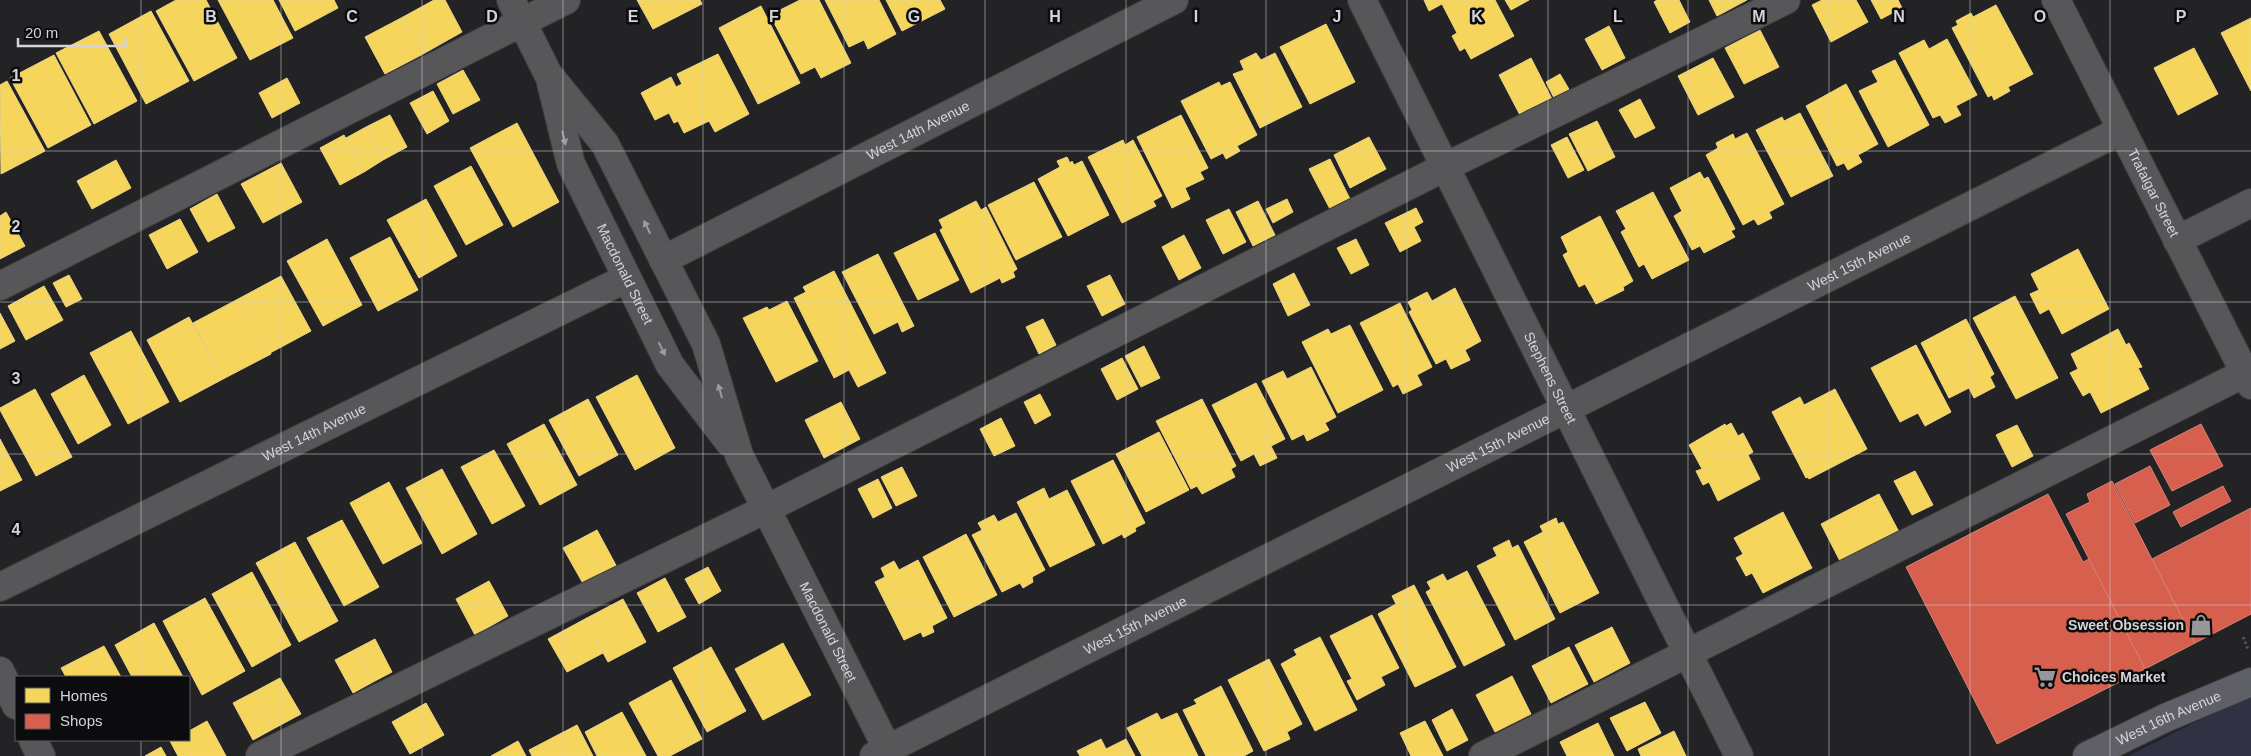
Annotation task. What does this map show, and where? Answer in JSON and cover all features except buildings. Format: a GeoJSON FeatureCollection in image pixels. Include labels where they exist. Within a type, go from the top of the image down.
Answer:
{"type":"FeatureCollection","features":[{"type":"Feature","properties":{"kind":"main road","name":"West 16th Avenue"},"geometry":{"type":"LineString","coordinates":[[2087,756],[2164,718],[2251,682]]}},
{"type":"Feature","properties":{"kind":"street"},"geometry":{"type":"LineString","coordinates":[[0,286],[517,11],[566,0]]}},
{"type":"Feature","properties":{"kind":"street","name":"West 14th Avenue"},"geometry":{"type":"LineString","coordinates":[[663,260],[1174,0]]}},
{"type":"Feature","properties":{"kind":"street","name":"Stephens Street"},"geometry":{"type":"LineString","coordinates":[[1362,0],[1739,756]]}},
{"type":"Feature","properties":{"kind":"street"},"geometry":{"type":"LineString","coordinates":[[260,756],[766,509],[1445,167],[1786,0]]}},
{"type":"Feature","properties":{"kind":"street","name":"Trafalgar Street"},"geometry":{"type":"LineString","coordinates":[[2056,0],[2248,379]]}},
{"type":"Feature","properties":{"kind":"street","name":"Macdonald Street"},"geometry":{"type":"LineString","coordinates":[[517,11],[548,74],[571,164],[627,278],[670,364],[739,455]]}},
{"type":"Feature","properties":{"kind":"street","name":"Macdonald Street"},"geometry":{"type":"LineString","coordinates":[[548,74],[605,144],[706,344],[739,455],[884,754]]}},
{"type":"Feature","properties":{"kind":"street","name":"West 15th Avenue"},"geometry":{"type":"LineString","coordinates":[[884,754],[1565,409],[2122,130]]}},
{"type":"Feature","properties":{"kind":"street"},"geometry":{"type":"LineString","coordinates":[[2177,240],[2251,203]]}},
{"type":"Feature","properties":{"kind":"street","name":"West 14th Avenue"},"geometry":{"type":"LineString","coordinates":[[0,587],[627,278]]}},
{"type":"Feature","properties":{"kind":"street"},"geometry":{"type":"LineString","coordinates":[[1483,756],[2248,379]]}},
{"type":"Feature","properties":{"kind":"street"},"geometry":{"type":"LineString","coordinates":[[0,671],[15,703]]}},
{"type":"Feature","properties":{"kind":"street"},"geometry":{"type":"LineString","coordinates":[[34,741],[41,756]]}},
{"type":"Feature","properties":{"kind":"path"},"geometry":{"type":"LineString","coordinates":[[2243,637],[2250,654]]}},
{"type":"Feature","properties":{"kind":"shaded area"},"geometry":{"type":"Polygon","coordinates":[[[2251,698],[2251,756],[2128,756],[2202,719],[2251,698]]]}},
{"type":"Feature","properties":{"kind":"place","name":"Sweet Obsession"},"geometry":{"type":"Point","coordinates":[2201,625]}},
{"type":"Feature","properties":{"kind":"place","name":"Choices Market"},"geometry":{"type":"Point","coordinates":[2045,677]}}]}
